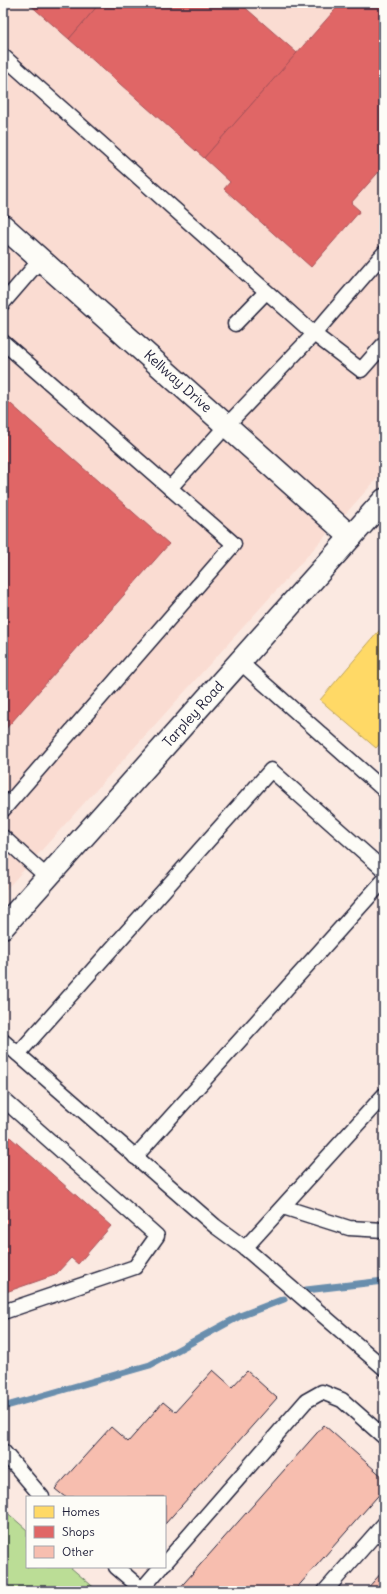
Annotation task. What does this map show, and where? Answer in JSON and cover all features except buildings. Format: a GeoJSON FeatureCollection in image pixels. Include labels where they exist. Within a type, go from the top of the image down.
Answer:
{"type":"FeatureCollection","features":[{"type":"Feature","properties":{"kind":"street","name":"Kellway Drive"},"geometry":{"type":"LineString","coordinates":[[3,226],[351,537]]}},
{"type":"Feature","properties":{"kind":"street","name":"Tarpley Road"},"geometry":{"type":"LineString","coordinates":[[3,927],[384,500]]}},
{"type":"Feature","properties":{"kind":"lane"},"geometry":{"type":"LineString","coordinates":[[3,56],[266,292],[314,334],[360,370],[384,344]]}},
{"type":"Feature","properties":{"kind":"lane"},"geometry":{"type":"LineString","coordinates":[[170,488],[227,425],[314,334],[384,253]]}},
{"type":"Feature","properties":{"kind":"lane"},"geometry":{"type":"LineString","coordinates":[[3,303],[41,259]]}},
{"type":"Feature","properties":{"kind":"lane"},"geometry":{"type":"LineString","coordinates":[[235,324],[266,292]]}},
{"type":"Feature","properties":{"kind":"lane"},"geometry":{"type":"LineString","coordinates":[[3,342],[234,544],[3,810]]}},
{"type":"Feature","properties":{"kind":"lane"},"geometry":{"type":"LineString","coordinates":[[240,662],[384,790]]}},
{"type":"Feature","properties":{"kind":"lane"},"geometry":{"type":"LineString","coordinates":[[18,1054],[271,770],[384,870]]}},
{"type":"Feature","properties":{"kind":"lane"},"geometry":{"type":"LineString","coordinates":[[3,837],[47,877]]}},
{"type":"Feature","properties":{"kind":"lane"},"geometry":{"type":"LineString","coordinates":[[135,1157],[384,880]]}},
{"type":"Feature","properties":{"kind":"lane"},"geometry":{"type":"LineString","coordinates":[[3,1041],[215,1226],[245,1248],[384,1368]]}},
{"type":"Feature","properties":{"kind":"lane"},"geometry":{"type":"LineString","coordinates":[[245,1248],[384,1095]]}},
{"type":"Feature","properties":{"kind":"lane"},"geometry":{"type":"LineString","coordinates":[[3,1099],[157,1236],[135,1267],[3,1312]]}},
{"type":"Feature","properties":{"kind":"lane"},"geometry":{"type":"LineString","coordinates":[[283,1207],[349,1228],[384,1230]]}},
{"type":"Feature","properties":{"kind":"lane"},"geometry":{"type":"LineString","coordinates":[[166,1562],[306,1401],[322,1392],[342,1400],[384,1437]]}},
{"type":"Feature","properties":{"kind":"lane"},"geometry":{"type":"LineString","coordinates":[[3,1451],[41,1496]]}},
{"type":"Feature","properties":{"kind":"lane"},"geometry":{"type":"LineString","coordinates":[[325,1591],[384,1524]]}},
{"type":"Feature","properties":{"kind":"lane"},"geometry":{"type":"LineString","coordinates":[[117,1568],[143,1590],[160,1568]]}},
{"type":"Feature","properties":{"kind":"shaded area"},"geometry":{"type":"Polygon","coordinates":[[[3,3],[384,3],[384,471],[3,893],[3,3]]]}},
{"type":"Feature","properties":{"kind":"green space"},"geometry":{"type":"Polygon","coordinates":[[[3,1509],[26,1529],[26,1568],[71,1568],[98,1591],[3,1591],[3,1509]]]}},
{"type":"Feature","properties":{"kind":"waterway"},"geometry":{"type":"LineString","coordinates":[[306,1290],[384,1281]]}},
{"type":"Feature","properties":{"kind":"waterway"},"geometry":{"type":"LineString","coordinates":[[3,1407],[150,1365],[240,1316],[284,1299]]}}]}
